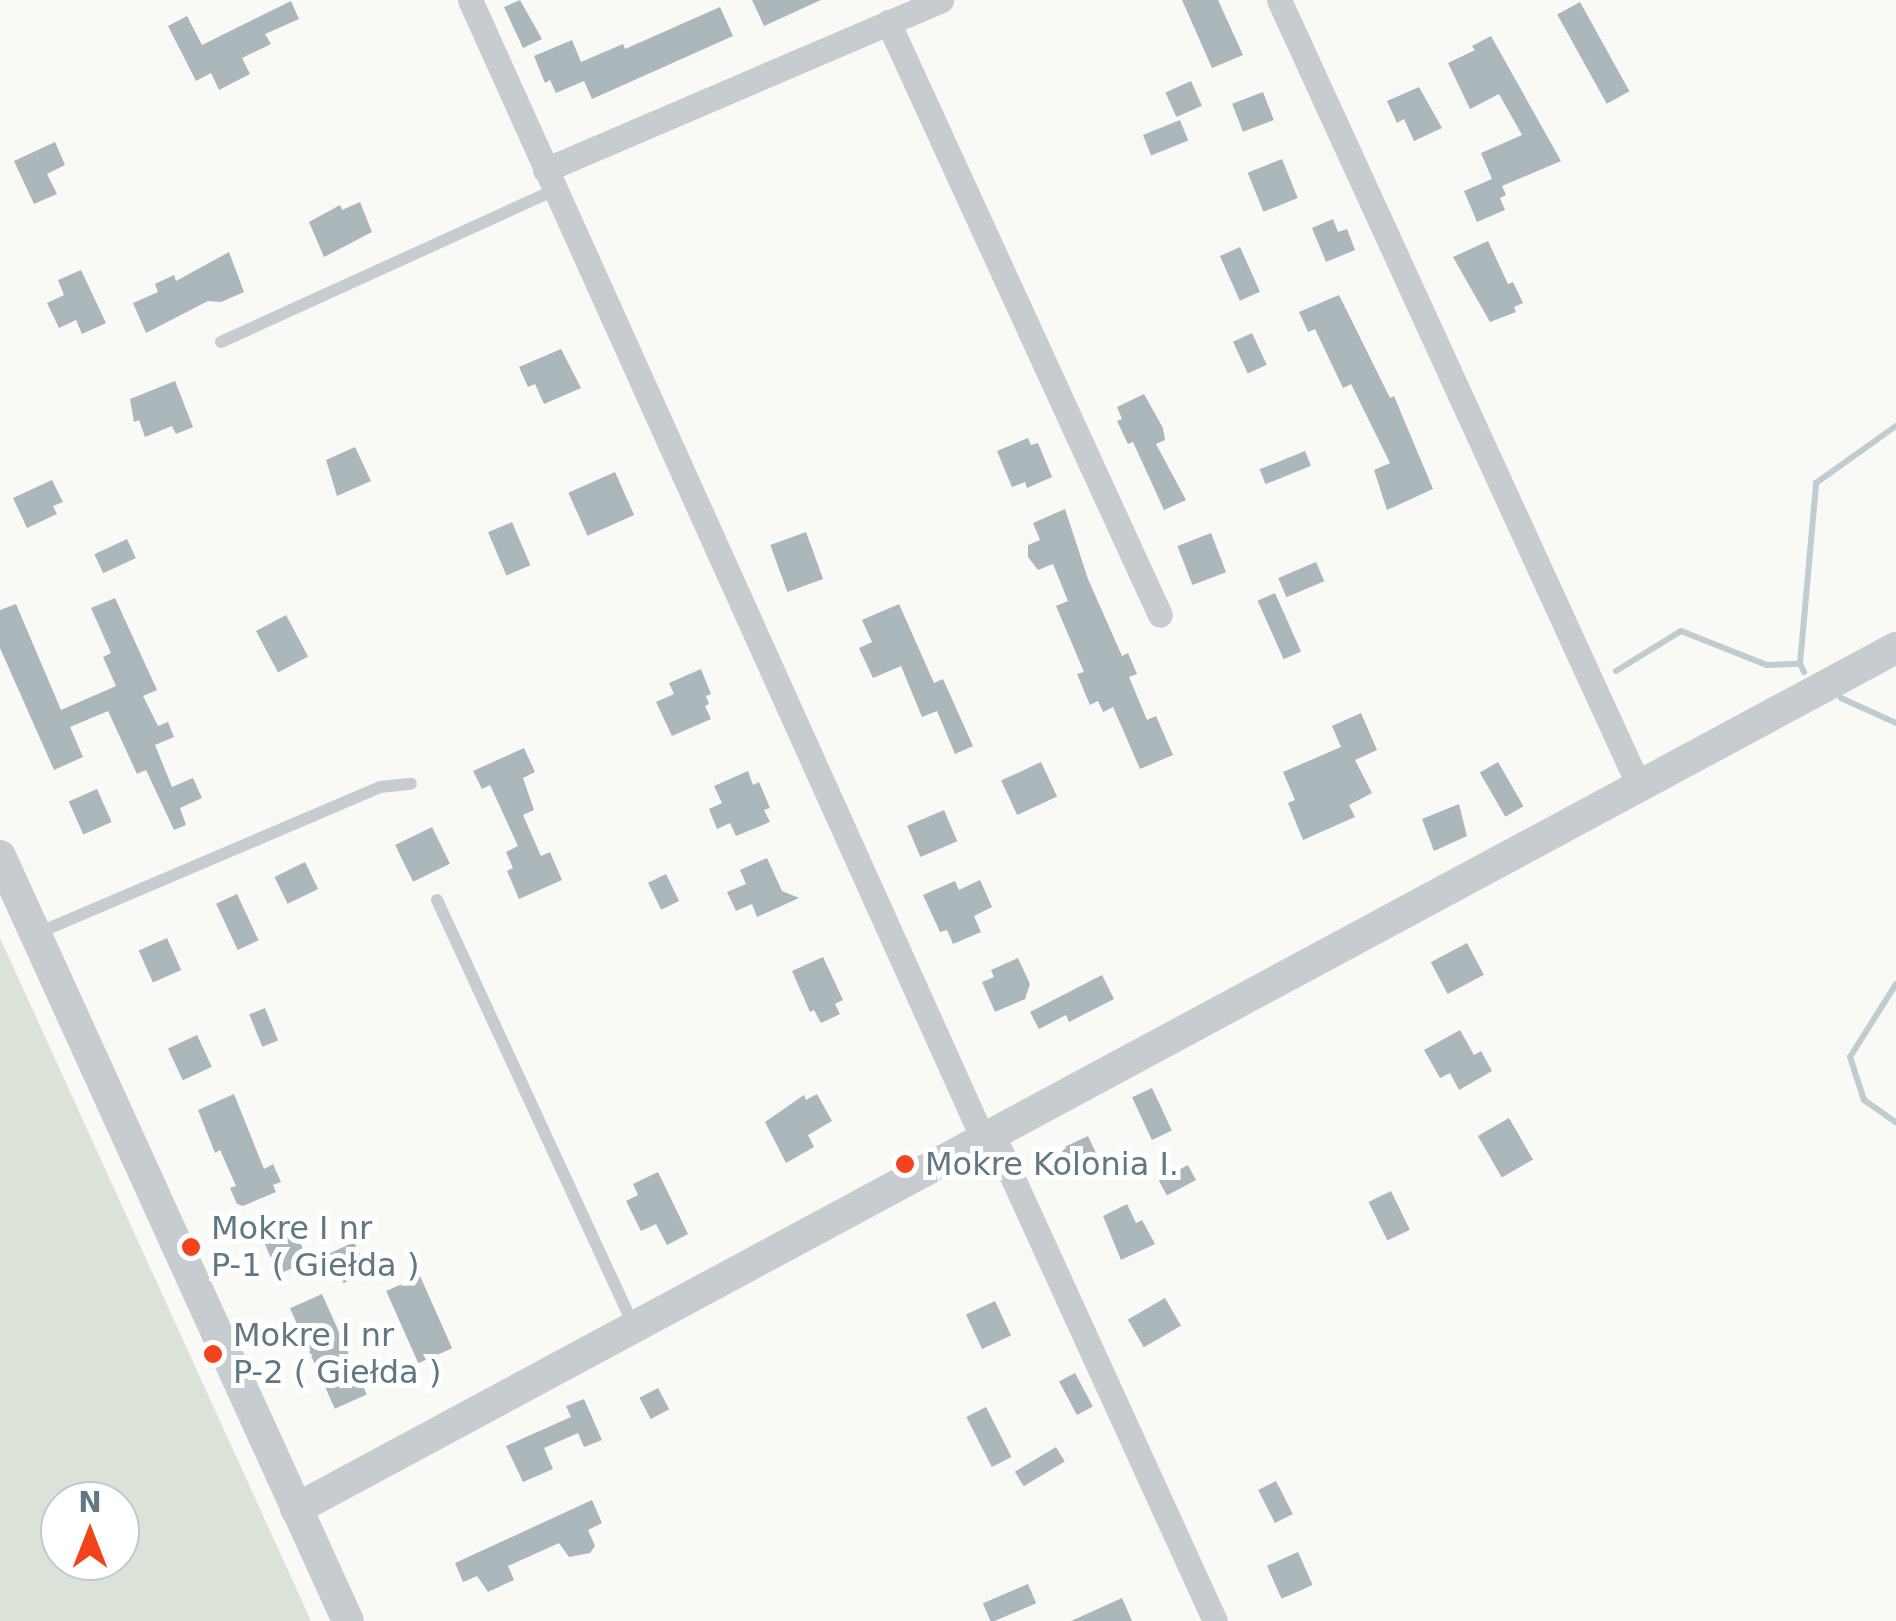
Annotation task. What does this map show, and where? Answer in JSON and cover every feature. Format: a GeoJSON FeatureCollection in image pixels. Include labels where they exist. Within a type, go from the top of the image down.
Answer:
{"type":"FeatureCollection","features":[{"type":"Feature","properties":{"kind":"street"},"geometry":{"type":"LineString","coordinates":[[470,0],[989,1139],[1215,1621]]}},
{"type":"Feature","properties":{"kind":"street"},"geometry":{"type":"LineString","coordinates":[[550,180],[941,0]]}},
{"type":"Feature","properties":{"kind":"street"},"geometry":{"type":"LineString","coordinates":[[1279,0],[1640,788]]}},
{"type":"Feature","properties":{"kind":"street"},"geometry":{"type":"LineString","coordinates":[[888,22],[1160,616]]}},
{"type":"Feature","properties":{"kind":"street"},"geometry":{"type":"LineString","coordinates":[[296,1509],[1896,648]]}},
{"type":"Feature","properties":{"kind":"street"},"geometry":{"type":"LineString","coordinates":[[0,856],[348,1621]]}},
{"type":"Feature","properties":{"kind":"lane"},"geometry":{"type":"LineString","coordinates":[[222,342],[550,180]]}},
{"type":"Feature","properties":{"kind":"lane"},"geometry":{"type":"LineString","coordinates":[[36,934],[380,787],[411,784]]}},
{"type":"Feature","properties":{"kind":"lane"},"geometry":{"type":"LineString","coordinates":[[437,900],[627,1318],[636,1328]]}},
{"type":"Feature","properties":{"kind":"shaded area"},"geometry":{"type":"Polygon","coordinates":[[[0,938],[311,1621],[0,1621],[0,938]]]}},
{"type":"Feature","properties":{"kind":"building"},"geometry":{"type":"Polygon","coordinates":[[[520,0],[542,39],[523,48],[504,7],[520,0]]]}},
{"type":"Feature","properties":{"kind":"building"},"geometry":{"type":"Polygon","coordinates":[[[752,0],[821,0],[764,26],[752,0]]]}},
{"type":"Feature","properties":{"kind":"building"},"geometry":{"type":"Polygon","coordinates":[[[1182,0],[1218,0],[1243,55],[1212,68],[1182,0]]]}},
{"type":"Feature","properties":{"kind":"building"},"geometry":{"type":"Polygon","coordinates":[[[291,1],[299,19],[265,34],[271,44],[242,58],[250,74],[219,90],[211,73],[196,81],[168,26],[187,16],[202,45],[291,1]]]}},
{"type":"Feature","properties":{"kind":"building"},"geometry":{"type":"Polygon","coordinates":[[[1580,2],[1629,91],[1607,104],[1557,15],[1580,2]]]}},
{"type":"Feature","properties":{"kind":"building"},"geometry":{"type":"Polygon","coordinates":[[[720,7],[733,36],[592,99],[584,81],[556,93],[550,80],[545,83],[534,56],[572,40],[581,62],[623,44],[625,49],[720,7]]]}},
{"type":"Feature","properties":{"kind":"building"},"geometry":{"type":"Polygon","coordinates":[[[1491,36],[1561,161],[1502,186],[1506,195],[1500,198],[1505,210],[1477,222],[1464,191],[1492,179],[1481,153],[1522,135],[1499,94],[1470,109],[1448,63],[1475,50],[1472,46],[1491,36]]]}},
{"type":"Feature","properties":{"kind":"building"},"geometry":{"type":"Polygon","coordinates":[[[1191,81],[1202,106],[1176,117],[1165,92],[1191,81]]]}},
{"type":"Feature","properties":{"kind":"building"},"geometry":{"type":"Polygon","coordinates":[[[1419,87],[1442,128],[1414,141],[1404,119],[1397,123],[1387,101],[1419,87]]]}},
{"type":"Feature","properties":{"kind":"building"},"geometry":{"type":"Polygon","coordinates":[[[1263,92],[1274,120],[1243,132],[1232,104],[1263,92]]]}},
{"type":"Feature","properties":{"kind":"building"},"geometry":{"type":"Polygon","coordinates":[[[1180,120],[1188,140],[1151,155],[1143,135],[1180,120]]]}},
{"type":"Feature","properties":{"kind":"building"},"geometry":{"type":"Polygon","coordinates":[[[55,142],[65,165],[47,174],[57,194],[34,204],[14,161],[55,142]]]}},
{"type":"Feature","properties":{"kind":"building"},"geometry":{"type":"Polygon","coordinates":[[[1282,159],[1298,198],[1263,212],[1248,173],[1282,159]]]}},
{"type":"Feature","properties":{"kind":"building"},"geometry":{"type":"Polygon","coordinates":[[[360,202],[372,232],[324,257],[309,222],[340,205],[342,210],[360,202]]]}},
{"type":"Feature","properties":{"kind":"building"},"geometry":{"type":"Polygon","coordinates":[[[1333,219],[1338,232],[1347,229],[1355,250],[1326,262],[1312,228],[1333,219]]]}},
{"type":"Feature","properties":{"kind":"building"},"geometry":{"type":"Polygon","coordinates":[[[1488,241],[1508,284],[1513,282],[1523,303],[1514,307],[1516,312],[1490,322],[1453,257],[1488,241]]]}},
{"type":"Feature","properties":{"kind":"building"},"geometry":{"type":"Polygon","coordinates":[[[1240,247],[1260,292],[1240,301],[1220,256],[1240,247]]]}},
{"type":"Feature","properties":{"kind":"building"},"geometry":{"type":"Polygon","coordinates":[[[229,252],[244,292],[221,302],[208,301],[146,333],[133,303],[158,292],[155,284],[174,275],[176,281],[229,252]]]}},
{"type":"Feature","properties":{"kind":"building"},"geometry":{"type":"Polygon","coordinates":[[[81,270],[106,323],[82,334],[76,320],[59,328],[47,303],[64,295],[58,280],[81,270]]]}},
{"type":"Feature","properties":{"kind":"building"},"geometry":{"type":"Polygon","coordinates":[[[1339,295],[1390,398],[1394,396],[1433,489],[1387,510],[1374,470],[1390,463],[1351,384],[1343,388],[1315,329],[1308,332],[1299,312],[1339,295]]]}},
{"type":"Feature","properties":{"kind":"building"},"geometry":{"type":"Polygon","coordinates":[[[1252,333],[1267,365],[1248,374],[1233,342],[1252,333]]]}},
{"type":"Feature","properties":{"kind":"building"},"geometry":{"type":"Polygon","coordinates":[[[561,349],[581,388],[544,404],[535,384],[528,387],[519,367],[561,349]]]}},
{"type":"Feature","properties":{"kind":"building"},"geometry":{"type":"Polygon","coordinates":[[[175,381],[193,427],[176,434],[172,426],[145,437],[139,420],[134,422],[130,399],[175,381]]]}},
{"type":"Feature","properties":{"kind":"building"},"geometry":{"type":"Polygon","coordinates":[[[1144,394],[1163,428],[1165,440],[1156,444],[1186,500],[1164,510],[1133,442],[1128,444],[1117,421],[1122,419],[1117,407],[1144,394]]]}},
{"type":"Feature","properties":{"kind":"building"},"geometry":{"type":"Polygon","coordinates":[[[1028,438],[1031,445],[1038,443],[1052,477],[1027,488],[1025,482],[1012,487],[997,451],[1028,438]]]}},
{"type":"Feature","properties":{"kind":"building"},"geometry":{"type":"Polygon","coordinates":[[[355,447],[371,481],[337,496],[326,460],[355,447]]]}},
{"type":"Feature","properties":{"kind":"building"},"geometry":{"type":"Polygon","coordinates":[[[1305,451],[1311,466],[1266,484],[1260,469],[1305,451]]]}},
{"type":"Feature","properties":{"kind":"building"},"geometry":{"type":"Polygon","coordinates":[[[615,472],[634,515],[588,536],[568,493],[615,472]]]}},
{"type":"Feature","properties":{"kind":"building"},"geometry":{"type":"Polygon","coordinates":[[[52,480],[63,502],[53,506],[57,514],[27,528],[13,498],[52,480]]]}},
{"type":"Feature","properties":{"kind":"building"},"geometry":{"type":"Polygon","coordinates":[[[1065,509],[1088,579],[1122,656],[1128,653],[1137,674],[1129,677],[1147,720],[1156,716],[1173,755],[1140,769],[1113,707],[1103,712],[1098,701],[1090,705],[1077,674],[1084,672],[1056,606],[1068,601],[1053,564],[1038,570],[1028,557],[1028,545],[1040,540],[1033,523],[1065,509]]]}},
{"type":"Feature","properties":{"kind":"building"},"geometry":{"type":"Polygon","coordinates":[[[512,522],[530,565],[506,575],[488,532],[512,522]]]}},
{"type":"Feature","properties":{"kind":"building"},"geometry":{"type":"Polygon","coordinates":[[[806,532],[823,579],[787,592],[770,545],[806,532]]]}},
{"type":"Feature","properties":{"kind":"building"},"geometry":{"type":"Polygon","coordinates":[[[1211,533],[1226,572],[1192,585],[1177,546],[1211,533]]]}},
{"type":"Feature","properties":{"kind":"building"},"geometry":{"type":"Polygon","coordinates":[[[127,539],[136,558],[103,573],[94,554],[127,539]]]}},
{"type":"Feature","properties":{"kind":"building"},"geometry":{"type":"Polygon","coordinates":[[[1316,562],[1324,581],[1286,597],[1278,578],[1316,562]]]}},
{"type":"Feature","properties":{"kind":"building"},"geometry":{"type":"Polygon","coordinates":[[[1275,593],[1301,651],[1284,659],[1258,601],[1275,593]]]}},
{"type":"Feature","properties":{"kind":"building"},"geometry":{"type":"Polygon","coordinates":[[[115,598],[157,690],[143,696],[158,726],[168,722],[174,737],[155,745],[172,787],[193,778],[202,798],[180,808],[186,825],[174,830],[146,770],[137,774],[108,711],[70,727],[83,757],[54,770],[0,648],[0,610],[16,604],[61,710],[116,686],[103,657],[111,653],[91,608],[115,598]]]}},
{"type":"Feature","properties":{"kind":"building"},"geometry":{"type":"Polygon","coordinates":[[[899,604],[934,683],[943,679],[973,746],[955,754],[937,711],[922,717],[901,666],[873,678],[859,648],[872,642],[862,620],[899,604]]]}},
{"type":"Feature","properties":{"kind":"building"},"geometry":{"type":"Polygon","coordinates":[[[286,615],[308,656],[278,672],[256,631],[286,615]]]}},
{"type":"Feature","properties":{"kind":"building"},"geometry":{"type":"Polygon","coordinates":[[[701,669],[711,694],[706,696],[709,704],[705,706],[711,719],[672,736],[656,702],[674,694],[669,683],[701,669]]]}},
{"type":"Feature","properties":{"kind":"building"},"geometry":{"type":"Polygon","coordinates":[[[1361,713],[1377,750],[1355,760],[1372,793],[1349,805],[1355,817],[1303,840],[1288,803],[1295,800],[1283,772],[1341,747],[1332,726],[1361,713]]]}},
{"type":"Feature","properties":{"kind":"building"},"geometry":{"type":"Polygon","coordinates":[[[524,748],[535,772],[523,778],[534,810],[523,815],[541,856],[550,852],[562,880],[519,899],[507,871],[513,868],[506,852],[518,846],[490,785],[482,789],[473,771],[524,748]]]}},
{"type":"Feature","properties":{"kind":"building"},"geometry":{"type":"Polygon","coordinates":[[[1041,762],[1057,796],[1017,815],[1001,781],[1041,762]]]}},
{"type":"Feature","properties":{"kind":"building"},"geometry":{"type":"Polygon","coordinates":[[[1498,762],[1524,806],[1505,817],[1480,773],[1498,762]]]}},
{"type":"Feature","properties":{"kind":"building"},"geometry":{"type":"Polygon","coordinates":[[[748,771],[753,785],[759,782],[770,808],[764,810],[770,822],[736,836],[730,823],[717,829],[709,809],[722,803],[714,786],[748,771]]]}},
{"type":"Feature","properties":{"kind":"building"},"geometry":{"type":"Polygon","coordinates":[[[97,789],[112,822],[83,834],[69,802],[97,789]]]}},
{"type":"Feature","properties":{"kind":"building"},"geometry":{"type":"Polygon","coordinates":[[[1459,804],[1467,836],[1434,851],[1422,819],[1459,804]]]}},
{"type":"Feature","properties":{"kind":"building"},"geometry":{"type":"Polygon","coordinates":[[[944,810],[957,841],[920,857],[907,826],[944,810]]]}},
{"type":"Feature","properties":{"kind":"building"},"geometry":{"type":"Polygon","coordinates":[[[432,827],[450,864],[413,882],[395,845],[432,827]]]}},
{"type":"Feature","properties":{"kind":"building"},"geometry":{"type":"Polygon","coordinates":[[[767,858],[782,891],[799,898],[757,917],[752,904],[736,911],[727,892],[746,884],[740,870],[767,858]]]}},
{"type":"Feature","properties":{"kind":"building"},"geometry":{"type":"Polygon","coordinates":[[[305,862],[318,889],[288,904],[274,877],[305,862]]]}},
{"type":"Feature","properties":{"kind":"building"},"geometry":{"type":"Polygon","coordinates":[[[666,874],[679,901],[661,910],[648,883],[666,874]]]}},
{"type":"Feature","properties":{"kind":"building"},"geometry":{"type":"Polygon","coordinates":[[[980,880],[992,907],[974,916],[981,932],[953,944],[947,930],[940,932],[923,895],[955,881],[959,890],[980,880]]]}},
{"type":"Feature","properties":{"kind":"building"},"geometry":{"type":"Polygon","coordinates":[[[237,894],[259,940],[238,950],[216,904],[237,894]]]}},
{"type":"Feature","properties":{"kind":"building"},"geometry":{"type":"Polygon","coordinates":[[[167,938],[181,970],[153,983],[139,951],[167,938]]]}},
{"type":"Feature","properties":{"kind":"building"},"geometry":{"type":"Polygon","coordinates":[[[1467,943],[1484,975],[1448,994],[1431,962],[1467,943]]]}},
{"type":"Feature","properties":{"kind":"building"},"geometry":{"type":"Polygon","coordinates":[[[823,957],[843,1000],[835,1004],[840,1014],[821,1023],[814,1010],[810,1012],[792,971],[823,957]]]}},
{"type":"Feature","properties":{"kind":"building"},"geometry":{"type":"Polygon","coordinates":[[[1018,958],[1030,984],[1025,999],[995,1012],[982,982],[994,977],[991,970],[1018,958]]]}},
{"type":"Feature","properties":{"kind":"building"},"geometry":{"type":"Polygon","coordinates":[[[1102,975],[1114,999],[1069,1022],[1066,1015],[1039,1029],[1030,1012],[1102,975]]]}},
{"type":"Feature","properties":{"kind":"building"},"geometry":{"type":"Polygon","coordinates":[[[265,1008],[278,1040],[262,1047],[249,1014],[265,1008]]]}},
{"type":"Feature","properties":{"kind":"building"},"geometry":{"type":"Polygon","coordinates":[[[1460,1030],[1474,1055],[1481,1051],[1492,1071],[1459,1090],[1450,1073],[1440,1078],[1424,1050],[1460,1030]]]}},
{"type":"Feature","properties":{"kind":"building"},"geometry":{"type":"Polygon","coordinates":[[[197,1035],[212,1067],[183,1080],[168,1049],[197,1035]]]}},
{"type":"Feature","properties":{"kind":"building"},"geometry":{"type":"Polygon","coordinates":[[[1152,1088],[1172,1131],[1152,1140],[1132,1097],[1152,1088]]]}},
{"type":"Feature","properties":{"kind":"building"},"geometry":{"type":"Polygon","coordinates":[[[234,1094],[264,1169],[273,1164],[281,1182],[273,1185],[276,1192],[243,1206],[237,1204],[230,1188],[236,1186],[220,1150],[215,1153],[198,1110],[234,1094]]]}},
{"type":"Feature","properties":{"kind":"building"},"geometry":{"type":"Polygon","coordinates":[[[817,1094],[832,1121],[808,1135],[814,1147],[786,1163],[765,1122],[804,1095],[806,1100],[817,1094]]]}},
{"type":"Feature","properties":{"kind":"building"},"geometry":{"type":"Polygon","coordinates":[[[1509,1118],[1533,1160],[1502,1178],[1478,1136],[1509,1118]]]}},
{"type":"Feature","properties":{"kind":"building"},"geometry":{"type":"Polygon","coordinates":[[[1088,1136],[1103,1168],[1076,1180],[1061,1149],[1088,1136]]]}},
{"type":"Feature","properties":{"kind":"building"},"geometry":{"type":"Polygon","coordinates":[[[1188,1165],[1196,1180],[1167,1196],[1159,1180],[1188,1165]]]}},
{"type":"Feature","properties":{"kind":"building"},"geometry":{"type":"Polygon","coordinates":[[[658,1172],[688,1234],[667,1245],[656,1224],[641,1231],[626,1201],[638,1195],[633,1184],[658,1172]]]}},
{"type":"Feature","properties":{"kind":"building"},"geometry":{"type":"Polygon","coordinates":[[[1391,1191],[1410,1230],[1387,1241],[1369,1202],[1391,1191]]]}},
{"type":"Feature","properties":{"kind":"building"},"geometry":{"type":"Polygon","coordinates":[[[1127,1204],[1136,1223],[1142,1220],[1155,1244],[1121,1260],[1103,1216],[1127,1204]]]}},
{"type":"Feature","properties":{"kind":"building"},"geometry":{"type":"Polygon","coordinates":[[[291,1221],[308,1262],[278,1274],[261,1234],[291,1221]]]}},
{"type":"Feature","properties":{"kind":"building"},"geometry":{"type":"Polygon","coordinates":[[[354,1242],[368,1272],[343,1283],[330,1253],[354,1242]]]}},
{"type":"Feature","properties":{"kind":"building"},"geometry":{"type":"Polygon","coordinates":[[[420,1276],[452,1348],[418,1363],[386,1291],[420,1276]]]}},
{"type":"Feature","properties":{"kind":"building"},"geometry":{"type":"Polygon","coordinates":[[[322,1294],[367,1394],[335,1409],[290,1308],[322,1294]]]}},
{"type":"Feature","properties":{"kind":"building"},"geometry":{"type":"Polygon","coordinates":[[[1165,1298],[1181,1326],[1144,1347],[1128,1320],[1165,1298]]]}},
{"type":"Feature","properties":{"kind":"building"},"geometry":{"type":"Polygon","coordinates":[[[995,1301],[1011,1335],[982,1349],[966,1315],[995,1301]]]}},
{"type":"Feature","properties":{"kind":"building"},"geometry":{"type":"Polygon","coordinates":[[[1075,1373],[1093,1407],[1077,1415],[1059,1381],[1075,1373]]]}},
{"type":"Feature","properties":{"kind":"building"},"geometry":{"type":"Polygon","coordinates":[[[658,1388],[669,1409],[651,1419],[639,1398],[658,1388]]]}},
{"type":"Feature","properties":{"kind":"building"},"geometry":{"type":"Polygon","coordinates":[[[584,1399],[602,1440],[584,1447],[578,1433],[544,1448],[553,1469],[523,1482],[506,1446],[571,1417],[566,1406],[584,1399]]]}},
{"type":"Feature","properties":{"kind":"building"},"geometry":{"type":"Polygon","coordinates":[[[986,1407],[1011,1457],[992,1467],[966,1417],[986,1407]]]}},
{"type":"Feature","properties":{"kind":"building"},"geometry":{"type":"Polygon","coordinates":[[[1056,1447],[1065,1462],[1024,1486],[1015,1472],[1056,1447]]]}},
{"type":"Feature","properties":{"kind":"building"},"geometry":{"type":"Polygon","coordinates":[[[1276,1481],[1293,1514],[1275,1523],[1258,1490],[1276,1481]]]}},
{"type":"Feature","properties":{"kind":"building"},"geometry":{"type":"Polygon","coordinates":[[[592,1500],[602,1523],[588,1530],[595,1546],[590,1553],[569,1557],[559,1543],[508,1566],[514,1580],[488,1592],[477,1576],[463,1582],[455,1563],[592,1500]]]}},
{"type":"Feature","properties":{"kind":"building"},"geometry":{"type":"Polygon","coordinates":[[[1298,1552],[1313,1585],[1282,1599],[1267,1566],[1298,1552]]]}},
{"type":"Feature","properties":{"kind":"building"},"geometry":{"type":"Polygon","coordinates":[[[1028,1584],[1036,1603],[990,1621],[983,1603],[1028,1584]]]}},
{"type":"Feature","properties":{"kind":"building"},"geometry":{"type":"Polygon","coordinates":[[[1122,1598],[1132,1621],[1071,1621],[1122,1598]]]}},
{"type":"Feature","properties":{"kind":"waterway"},"geometry":{"type":"LineString","coordinates":[[1800,664],[1816,483],[1896,426]]}},
{"type":"Feature","properties":{"kind":"waterway"},"geometry":{"type":"LineString","coordinates":[[1616,671],[1681,631],[1767,665],[1800,664],[1804,672]]}},
{"type":"Feature","properties":{"kind":"waterway"},"geometry":{"type":"LineString","coordinates":[[1841,698],[1896,723]]}},
{"type":"Feature","properties":{"kind":"waterway"},"geometry":{"type":"LineString","coordinates":[[1896,984],[1850,1057],[1864,1100],[1896,1122]]}},
{"type":"Feature","properties":{"kind":"place","name":"Mokre Kolonia I."},"geometry":{"type":"Point","coordinates":[905,1164]}},
{"type":"Feature","properties":{"kind":"place","name":"Mokre I nr P-1 ( Giełda )"},"geometry":{"type":"Point","coordinates":[191,1247]}},
{"type":"Feature","properties":{"kind":"place","name":"Mokre I nr P-2 ( Giełda )"},"geometry":{"type":"Point","coordinates":[213,1354]}}]}
